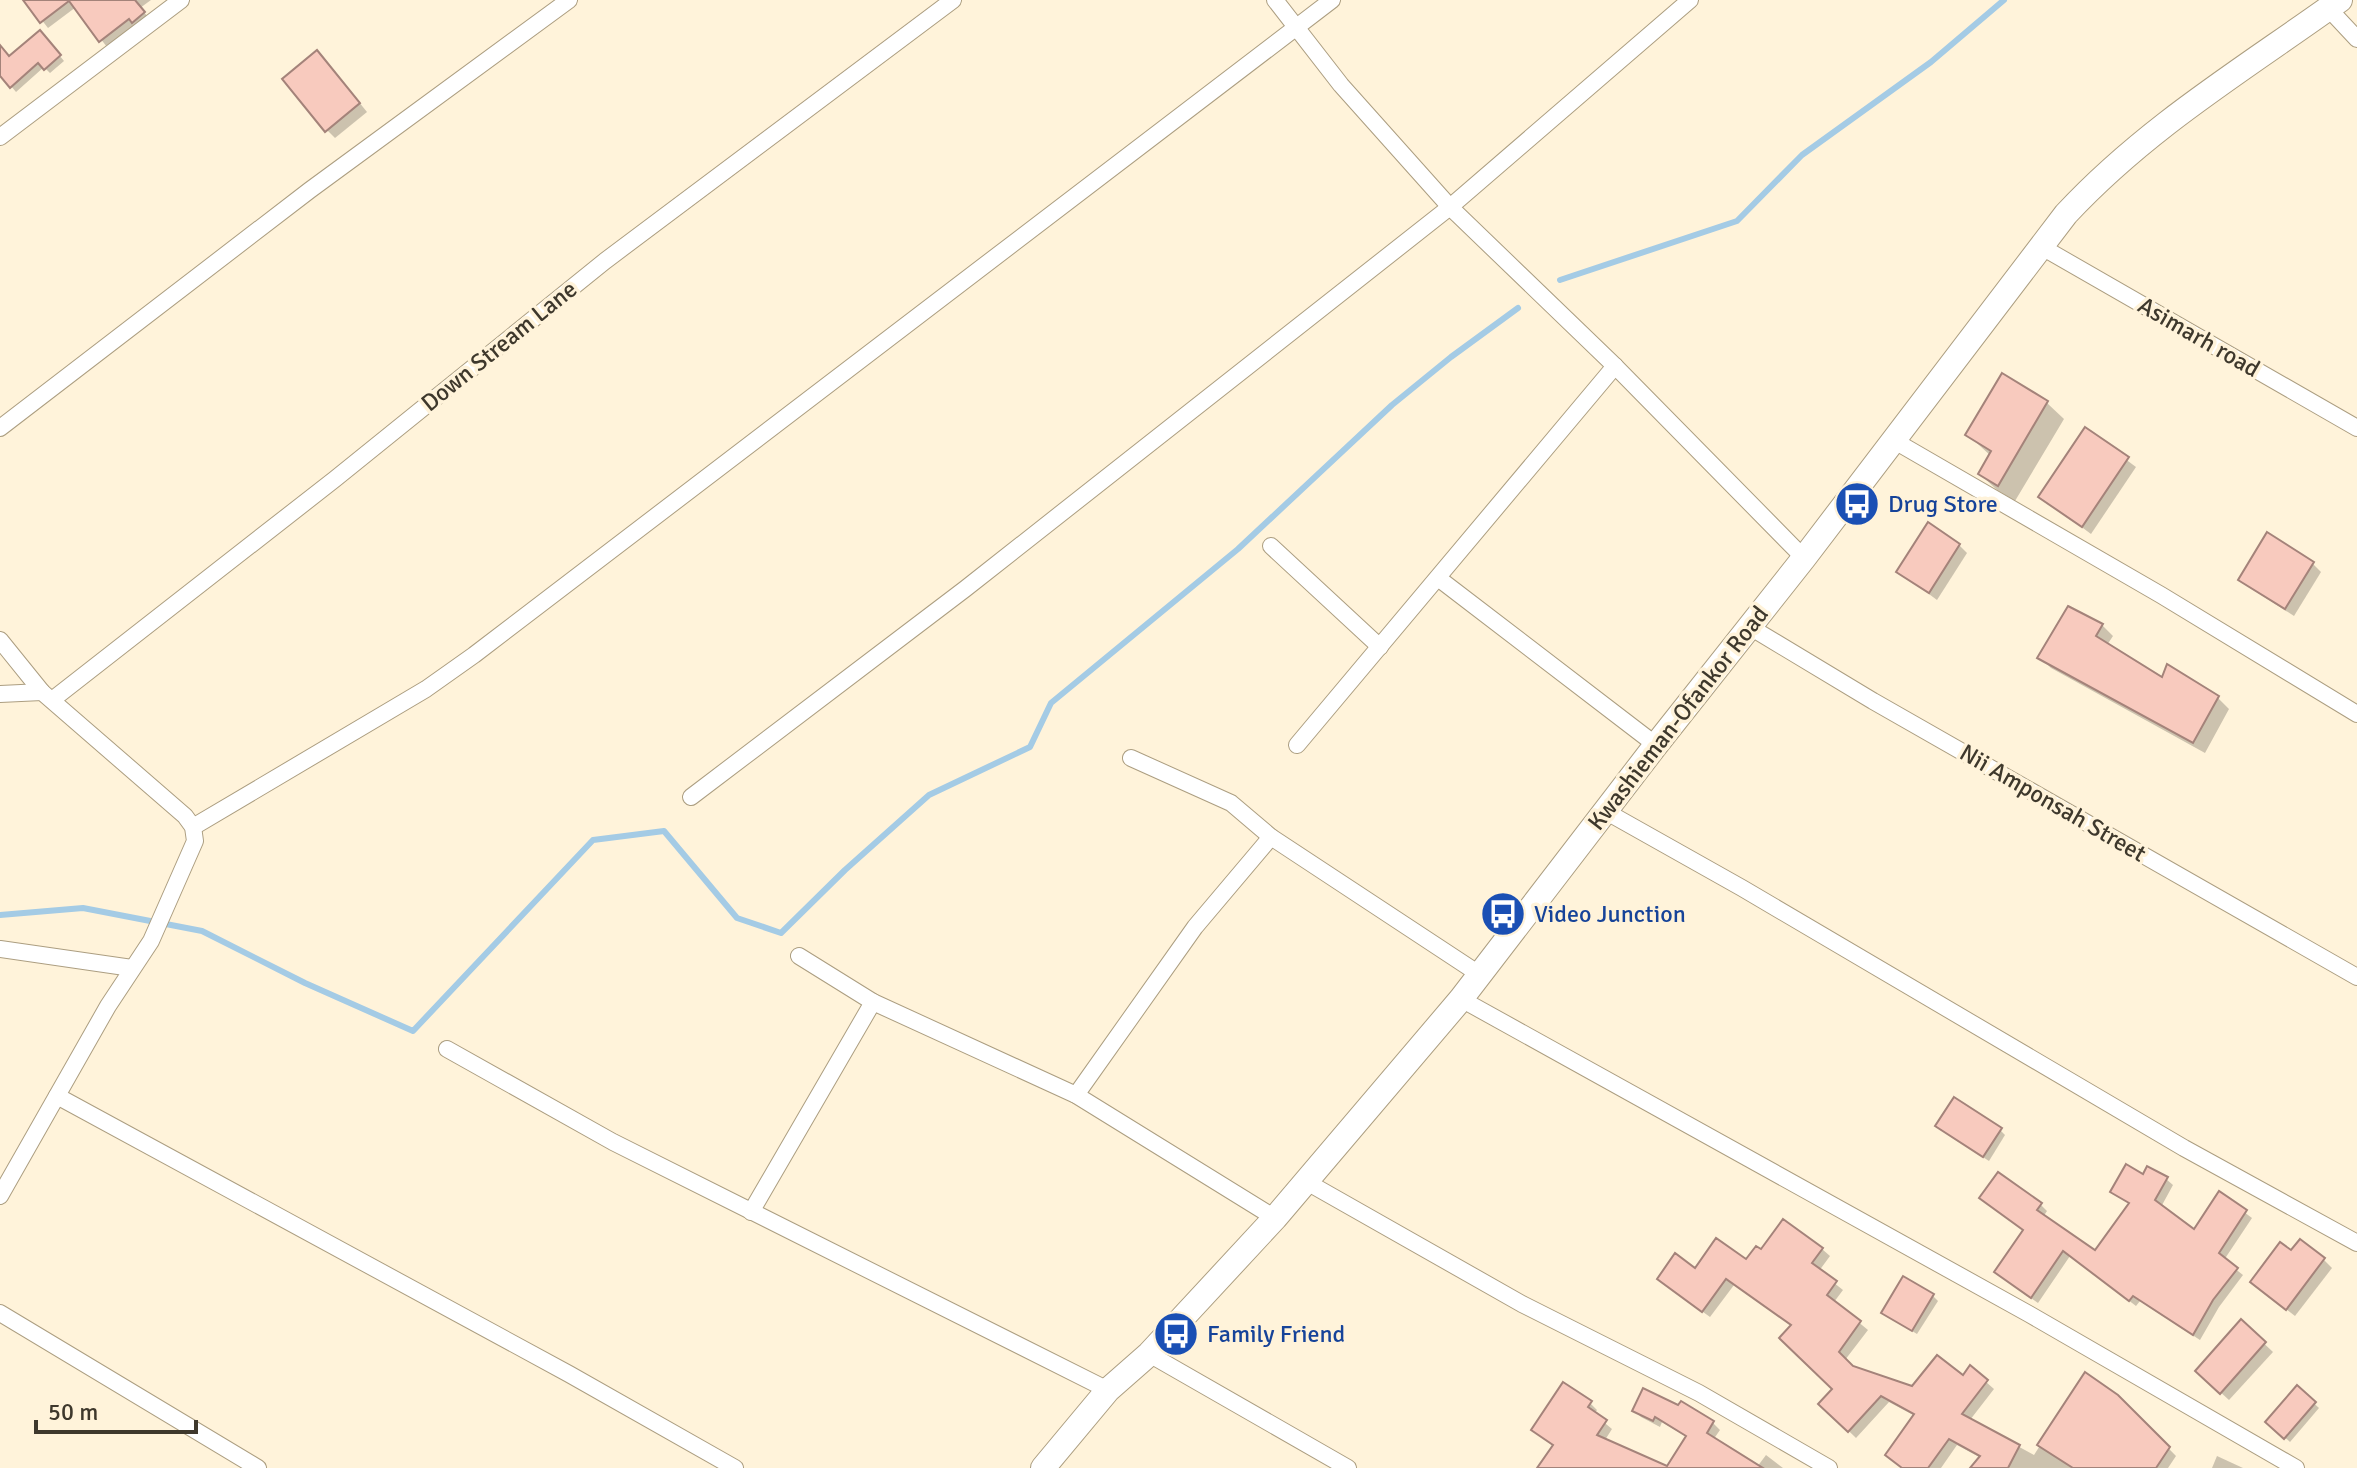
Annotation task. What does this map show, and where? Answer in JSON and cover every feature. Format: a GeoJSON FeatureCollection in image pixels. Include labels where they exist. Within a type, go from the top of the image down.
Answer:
{"type":"FeatureCollection","features":[{"type":"Feature","properties":{"kind":"main road","name":"Kwashieman-Ofankor Road"},"geometry":{"type":"LineString","coordinates":[[1043,1468],[1108,1390],[1149,1354],[1275,1218],[1461,999],[1804,558],[2040,246],[2102,175],[2197,98],[2334,4]]}},
{"type":"Feature","properties":{"kind":"street"},"geometry":{"type":"LineString","coordinates":[[0,137],[181,0]]}},
{"type":"Feature","properties":{"kind":"street"},"geometry":{"type":"LineString","coordinates":[[0,428],[310,190],[569,0]]}},
{"type":"Feature","properties":{"kind":"street","name":"Down Stream Lane"},"geometry":{"type":"LineString","coordinates":[[47,696],[335,479],[605,261],[953,0]]}},
{"type":"Feature","properties":{"kind":"street"},"geometry":{"type":"LineString","coordinates":[[1275,0],[1370,121],[1450,207],[1615,366],[1804,558]]}},
{"type":"Feature","properties":{"kind":"street"},"geometry":{"type":"LineString","coordinates":[[193,827],[426,689],[474,655],[1332,0]]}},
{"type":"Feature","properties":{"kind":"street"},"geometry":{"type":"LineString","coordinates":[[691,797],[965,589],[1450,207],[1690,0]]}},
{"type":"Feature","properties":{"kind":"street"},"geometry":{"type":"LineString","coordinates":[[2334,4],[2357,39]]}},
{"type":"Feature","properties":{"kind":"street","name":"Asimarh road"},"geometry":{"type":"LineString","coordinates":[[2040,246],[2357,428]]}},
{"type":"Feature","properties":{"kind":"street"},"geometry":{"type":"LineString","coordinates":[[1297,745],[1615,366]]}},
{"type":"Feature","properties":{"kind":"street"},"geometry":{"type":"LineString","coordinates":[[1893,440],[2161,595],[2357,714]]}},
{"type":"Feature","properties":{"kind":"street"},"geometry":{"type":"LineString","coordinates":[[1271,546],[1380,647]]}},
{"type":"Feature","properties":{"kind":"street"},"geometry":{"type":"LineString","coordinates":[[1438,578],[1656,745]]}},
{"type":"Feature","properties":{"kind":"street","name":"Nii Amponsah Street"},"geometry":{"type":"LineString","coordinates":[[1750,627],[1873,701],[2357,977]]}},
{"type":"Feature","properties":{"kind":"street"},"geometry":{"type":"LineString","coordinates":[[0,640],[47,696],[185,816],[193,827],[195,841],[151,941],[132,968],[0,1196]]}},
{"type":"Feature","properties":{"kind":"street"},"geometry":{"type":"LineString","coordinates":[[0,694],[47,696]]}},
{"type":"Feature","properties":{"kind":"street"},"geometry":{"type":"LineString","coordinates":[[1131,758],[1231,803],[1271,837],[1479,974]]}},
{"type":"Feature","properties":{"kind":"street"},"geometry":{"type":"LineString","coordinates":[[1605,811],[2184,1148],[2357,1243]]}},
{"type":"Feature","properties":{"kind":"street"},"geometry":{"type":"LineString","coordinates":[[1076,1095],[1195,927],[1271,837]]}},
{"type":"Feature","properties":{"kind":"street"},"geometry":{"type":"LineString","coordinates":[[0,949],[132,968]]}},
{"type":"Feature","properties":{"kind":"street"},"geometry":{"type":"LineString","coordinates":[[799,956],[873,1002],[1076,1095],[1275,1218]]}},
{"type":"Feature","properties":{"kind":"street"},"geometry":{"type":"LineString","coordinates":[[1461,999],[2029,1314],[2296,1468]]}},
{"type":"Feature","properties":{"kind":"street"},"geometry":{"type":"LineString","coordinates":[[751,1212],[873,1002]]}},
{"type":"Feature","properties":{"kind":"street"},"geometry":{"type":"LineString","coordinates":[[447,1049],[613,1142],[1108,1390]]}},
{"type":"Feature","properties":{"kind":"street"},"geometry":{"type":"LineString","coordinates":[[57,1096],[542,1359],[735,1468]]}},
{"type":"Feature","properties":{"kind":"street"},"geometry":{"type":"LineString","coordinates":[[1305,1181],[1522,1304],[1699,1393],[1829,1468]]}},
{"type":"Feature","properties":{"kind":"street"},"geometry":{"type":"LineString","coordinates":[[0,1313],[258,1468]]}},
{"type":"Feature","properties":{"kind":"street"},"geometry":{"type":"LineString","coordinates":[[1149,1354],[1348,1468]]}},
{"type":"Feature","properties":{"kind":"building"},"geometry":{"type":"Polygon","coordinates":[[[23,0],[135,0],[145,12],[132,23],[129,19],[99,42],[69,1],[40,23],[23,0]]]}},
{"type":"Feature","properties":{"kind":"building"},"geometry":{"type":"Polygon","coordinates":[[[40,30],[61,55],[44,70],[38,63],[10,88],[0,76],[0,45],[9,56],[40,30]]]}},
{"type":"Feature","properties":{"kind":"building"},"geometry":{"type":"Polygon","coordinates":[[[317,50],[360,103],[325,132],[282,79],[317,50]]]}},
{"type":"Feature","properties":{"kind":"building"},"geometry":{"type":"Polygon","coordinates":[[[2002,373],[2048,401],[1998,486],[1978,474],[1991,451],[1965,435],[2002,373]]]}},
{"type":"Feature","properties":{"kind":"building"},"geometry":{"type":"Polygon","coordinates":[[[2085,427],[2129,457],[2082,527],[2038,497],[2085,427]]]}},
{"type":"Feature","properties":{"kind":"building"},"geometry":{"type":"Polygon","coordinates":[[[1928,522],[1960,544],[1929,593],[1896,572],[1928,522]]]}},
{"type":"Feature","properties":{"kind":"building"},"geometry":{"type":"Polygon","coordinates":[[[2267,532],[2314,562],[2285,609],[2238,580],[2267,532]]]}},
{"type":"Feature","properties":{"kind":"building"},"geometry":{"type":"Polygon","coordinates":[[[2068,606],[2103,624],[2096,636],[2162,677],[2167,664],[2219,696],[2193,743],[2037,658],[2068,606]]]}},
{"type":"Feature","properties":{"kind":"building"},"geometry":{"type":"Polygon","coordinates":[[[1954,1097],[2002,1128],[1983,1157],[1935,1126],[1954,1097]]]}},
{"type":"Feature","properties":{"kind":"building"},"geometry":{"type":"Polygon","coordinates":[[[2126,1164],[2143,1174],[2147,1166],[2168,1177],[2155,1200],[2194,1229],[2219,1191],[2247,1210],[2219,1253],[2238,1268],[2213,1300],[2193,1335],[2133,1296],[2129,1301],[2063,1251],[2031,1298],[1994,1272],[2023,1230],[1979,1198],[1998,1172],[2042,1203],[2037,1210],[2095,1250],[2129,1203],[2110,1192],[2126,1164]]]}},
{"type":"Feature","properties":{"kind":"building"},"geometry":{"type":"Polygon","coordinates":[[[1783,1219],[1823,1248],[1812,1263],[1837,1281],[1827,1295],[1861,1321],[1839,1352],[1853,1366],[1912,1386],[1937,1355],[1963,1375],[1970,1365],[1988,1380],[1962,1414],[2020,1445],[2008,1468],[1970,1468],[1980,1456],[1949,1439],[1928,1468],[1902,1468],[1885,1455],[1914,1414],[1881,1396],[1848,1432],[1818,1404],[1832,1389],[1779,1338],[1791,1325],[1726,1279],[1702,1312],[1657,1279],[1675,1253],[1695,1268],[1716,1238],[1746,1259],[1756,1246],[1761,1249],[1783,1219]]]}},
{"type":"Feature","properties":{"kind":"building"},"geometry":{"type":"Polygon","coordinates":[[[2300,1239],[2325,1258],[2286,1310],[2250,1282],[2280,1242],[2291,1250],[2300,1239]]]}},
{"type":"Feature","properties":{"kind":"building"},"geometry":{"type":"Polygon","coordinates":[[[1903,1276],[1934,1294],[1912,1331],[1881,1313],[1903,1276]]]}},
{"type":"Feature","properties":{"kind":"building"},"geometry":{"type":"Polygon","coordinates":[[[2241,1319],[2266,1342],[2220,1394],[2195,1371],[2241,1319]]]}},
{"type":"Feature","properties":{"kind":"building"},"geometry":{"type":"Polygon","coordinates":[[[2085,1372],[2118,1395],[2170,1447],[2156,1468],[2073,1468],[2037,1445],[2085,1372]]]}},
{"type":"Feature","properties":{"kind":"building"},"geometry":{"type":"Polygon","coordinates":[[[1563,1382],[1592,1401],[1588,1407],[1607,1420],[1597,1435],[1667,1466],[1686,1436],[1655,1417],[1653,1421],[1632,1411],[1643,1388],[1678,1405],[1681,1401],[1714,1421],[1707,1433],[1763,1468],[1537,1468],[1553,1445],[1531,1430],[1563,1382]]]}},
{"type":"Feature","properties":{"kind":"building"},"geometry":{"type":"Polygon","coordinates":[[[2297,1385],[2316,1402],[2284,1439],[2265,1422],[2297,1385]]]}},
{"type":"Feature","properties":{"kind":"waterway"},"geometry":{"type":"LineString","coordinates":[[1560,280],[1737,221],[1802,155],[1931,62],[2004,0]]}},
{"type":"Feature","properties":{"kind":"waterway"},"geometry":{"type":"LineString","coordinates":[[0,915],[83,908],[202,931],[305,983],[413,1031],[593,840],[664,831],[737,918],[781,933],[845,870],[929,795],[1030,747],[1051,703],[1238,549],[1392,405],[1518,308]]}},
{"type":"Feature","properties":{"kind":"place","name":"Drug Store"},"geometry":{"type":"Point","coordinates":[1857,504]}},
{"type":"Feature","properties":{"kind":"place","name":"Video Junction"},"geometry":{"type":"Point","coordinates":[1503,914]}},
{"type":"Feature","properties":{"kind":"place","name":"Family Friend"},"geometry":{"type":"Point","coordinates":[1176,1334]}}]}
